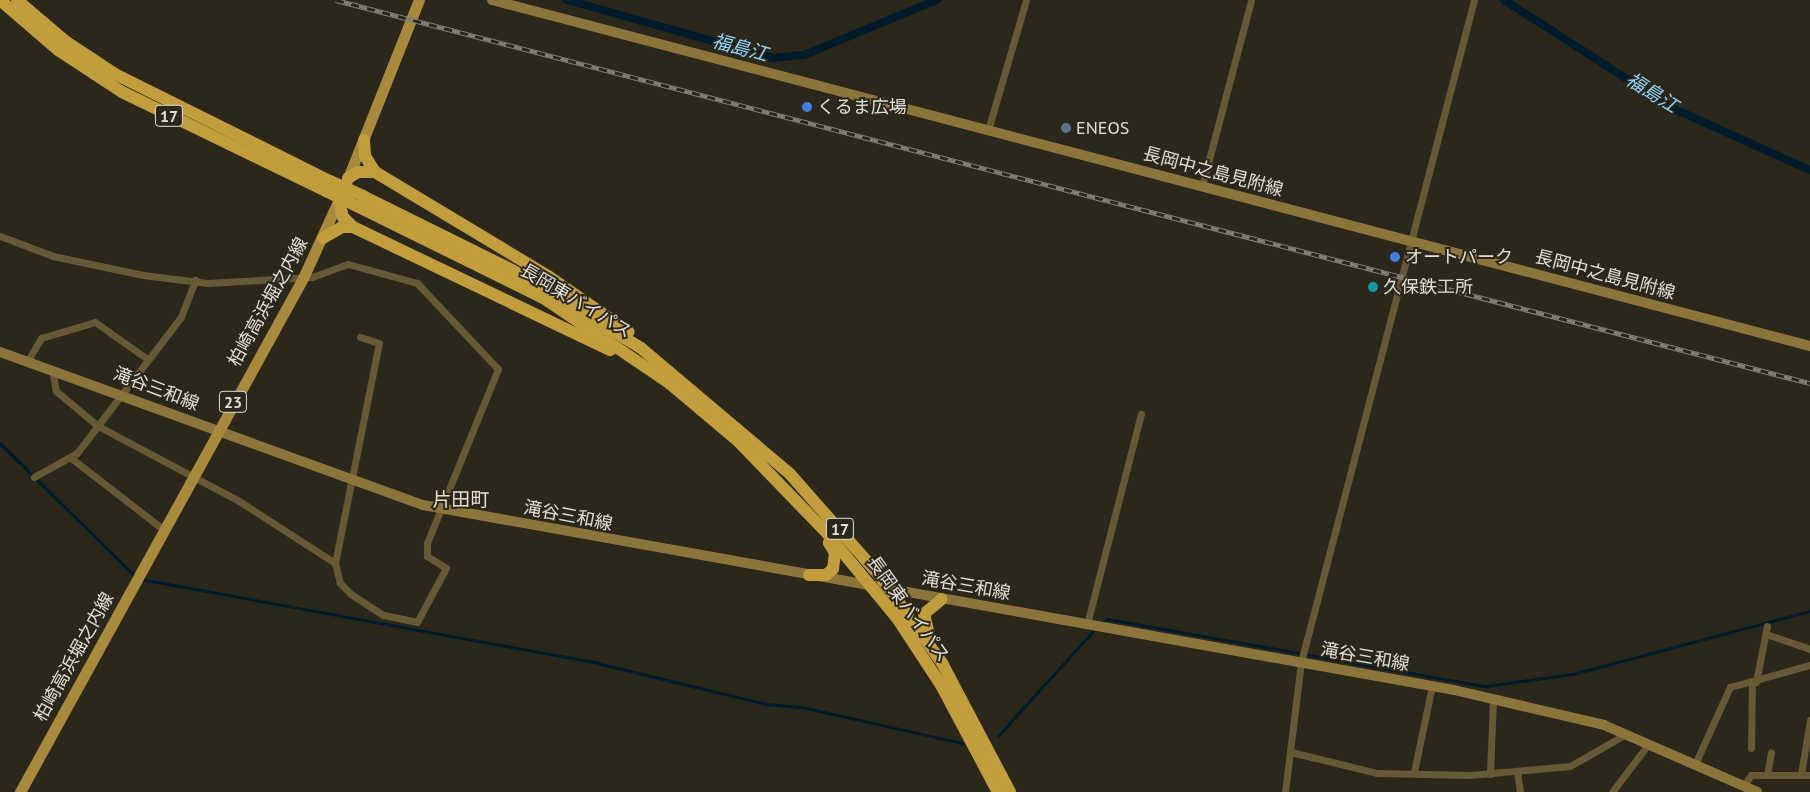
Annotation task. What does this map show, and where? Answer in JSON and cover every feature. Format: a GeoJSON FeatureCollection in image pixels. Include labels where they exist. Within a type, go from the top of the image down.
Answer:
{"type":"FeatureCollection","features":[{"type":"Feature","properties":{"kind":"highway","name":"長岡東バイパス"},"geometry":{"type":"LineString","coordinates":[[0,0],[27,17],[122,92],[406,222],[599,328],[699,394],[790,474],[890,590],[947,671],[1010,792]]}},
{"type":"Feature","properties":{"kind":"highway","name":"長岡東バイパス"},"geometry":{"type":"LineString","coordinates":[[17,0],[27,17]]}},
{"type":"Feature","properties":{"kind":"highway"},"geometry":{"type":"LineString","coordinates":[[364,140],[365,156],[375,172],[414,196],[599,328]]}},
{"type":"Feature","properties":{"kind":"highway"},"geometry":{"type":"LineString","coordinates":[[348,178],[358,172],[375,172]]}},
{"type":"Feature","properties":{"kind":"highway"},"geometry":{"type":"LineString","coordinates":[[338,202],[342,217],[353,227],[498,294],[599,328]]}},
{"type":"Feature","properties":{"kind":"highway"},"geometry":{"type":"LineString","coordinates":[[323,238],[342,227],[353,227]]}},
{"type":"Feature","properties":{"kind":"highway","name":"長岡東バイパス"},"geometry":{"type":"LineString","coordinates":[[599,328],[669,383],[757,458],[872,586],[936,677],[998,792]]}},
{"type":"Feature","properties":{"kind":"highway"},"geometry":{"type":"LineString","coordinates":[[682,394],[832,546],[836,558],[833,569],[826,575],[809,575]]}},
{"type":"Feature","properties":{"kind":"highway"},"geometry":{"type":"LineString","coordinates":[[942,598],[926,609],[924,625],[976,713],[1015,792]]}},
{"type":"Feature","properties":{"kind":"main road","name":"柏崎高浜堀之内線"},"geometry":{"type":"LineString","coordinates":[[20,792],[303,278],[323,238],[420,0]]}},
{"type":"Feature","properties":{"kind":"main road","name":"長岡中之島見附線"},"geometry":{"type":"LineString","coordinates":[[492,0],[1810,346]]}},
{"type":"Feature","properties":{"kind":"main road","name":"滝谷三和線"},"geometry":{"type":"LineString","coordinates":[[0,352],[122,393],[354,483],[440,508],[1432,686],[1626,734],[1750,790]]}},
{"type":"Feature","properties":{"kind":"street"},"geometry":{"type":"LineString","coordinates":[[988,130],[1026,0]]}},
{"type":"Feature","properties":{"kind":"street"},"geometry":{"type":"LineString","coordinates":[[1202,186],[1251,0]]}},
{"type":"Feature","properties":{"kind":"street"},"geometry":{"type":"LineString","coordinates":[[1285,792],[1301,662],[1474,0]]}},
{"type":"Feature","properties":{"kind":"street"},"geometry":{"type":"LineString","coordinates":[[0,236],[53,256],[143,275],[195,280],[303,278],[348,264],[412,281],[498,369],[440,508],[426,552],[446,568],[417,622],[383,615],[350,594],[340,584],[335,563],[354,483],[379,343],[360,337]]}},
{"type":"Feature","properties":{"kind":"street"},"geometry":{"type":"LineString","coordinates":[[34,477],[71,458],[98,426],[146,358],[181,317],[195,280]]}},
{"type":"Feature","properties":{"kind":"street"},"geometry":{"type":"LineString","coordinates":[[28,360],[41,338],[95,322],[146,358]]}},
{"type":"Feature","properties":{"kind":"street"},"geometry":{"type":"LineString","coordinates":[[52,369],[56,391],[98,426],[239,501],[335,563]]}},
{"type":"Feature","properties":{"kind":"street"},"geometry":{"type":"LineString","coordinates":[[1087,624],[1141,414]]}},
{"type":"Feature","properties":{"kind":"street"},"geometry":{"type":"LineString","coordinates":[[71,458],[164,530]]}},
{"type":"Feature","properties":{"kind":"street"},"geometry":{"type":"LineString","coordinates":[[1752,748],[1754,682],[1766,630],[1810,649]]}},
{"type":"Feature","properties":{"kind":"street"},"geometry":{"type":"LineString","coordinates":[[1695,764],[1725,693],[1738,682],[1754,682],[1810,665]]}},
{"type":"Feature","properties":{"kind":"street"},"geometry":{"type":"LineString","coordinates":[[1414,772],[1432,686]]}},
{"type":"Feature","properties":{"kind":"street"},"geometry":{"type":"LineString","coordinates":[[1490,774],[1493,700]]}},
{"type":"Feature","properties":{"kind":"street"},"geometry":{"type":"LineString","coordinates":[[1801,774],[1810,720]]}},
{"type":"Feature","properties":{"kind":"street"},"geometry":{"type":"LineString","coordinates":[[1291,752],[1342,768],[1490,774],[1570,766],[1626,734]]}},
{"type":"Feature","properties":{"kind":"street"},"geometry":{"type":"LineString","coordinates":[[1612,792],[1649,744]]}},
{"type":"Feature","properties":{"kind":"street"},"geometry":{"type":"LineString","coordinates":[[1767,775],[1771,752]]}},
{"type":"Feature","properties":{"kind":"street"},"geometry":{"type":"LineString","coordinates":[[1517,771],[1520,792]]}},
{"type":"Feature","properties":{"kind":"street"},"geometry":{"type":"LineString","coordinates":[[1750,790],[1751,775],[1810,775]]}},
{"type":"Feature","properties":{"kind":"waterway","name":"福島江"},"geometry":{"type":"LineString","coordinates":[[567,0],[773,58],[804,55],[937,0]]}},
{"type":"Feature","properties":{"kind":"waterway","name":"福島江"},"geometry":{"type":"LineString","coordinates":[[1504,0],[1672,108],[1810,170]]}},
{"type":"Feature","properties":{"kind":"waterway"},"geometry":{"type":"LineString","coordinates":[[0,443],[136,577]]}},
{"type":"Feature","properties":{"kind":"waterway"},"geometry":{"type":"LineString","coordinates":[[141,579],[597,663],[766,704],[802,707],[962,743]]}},
{"type":"Feature","properties":{"kind":"waterway"},"geometry":{"type":"LineString","coordinates":[[1099,624],[1108,619],[1486,686],[1573,674],[1810,611]]}},
{"type":"Feature","properties":{"kind":"waterway"},"geometry":{"type":"LineString","coordinates":[[998,736],[1096,628]]}},
{"type":"Feature","properties":{"kind":"railway"},"geometry":{"type":"LineString","coordinates":[[336,0],[1810,383]]}},
{"type":"Feature","properties":{"kind":"place","name":"くるま広場"},"geometry":{"type":"Point","coordinates":[807,107]}},
{"type":"Feature","properties":{"kind":"place","name":"ENEOS"},"geometry":{"type":"Point","coordinates":[1066,128]}},
{"type":"Feature","properties":{"kind":"place","name":"オートパーク"},"geometry":{"type":"Point","coordinates":[1395,257]}},
{"type":"Feature","properties":{"kind":"place","name":"久保鉄工所"},"geometry":{"type":"Point","coordinates":[1373,287]}},
{"type":"Feature","properties":{"kind":"district","name":"片田町"},"geometry":{"type":"Point","coordinates":[461,500]}}]}
